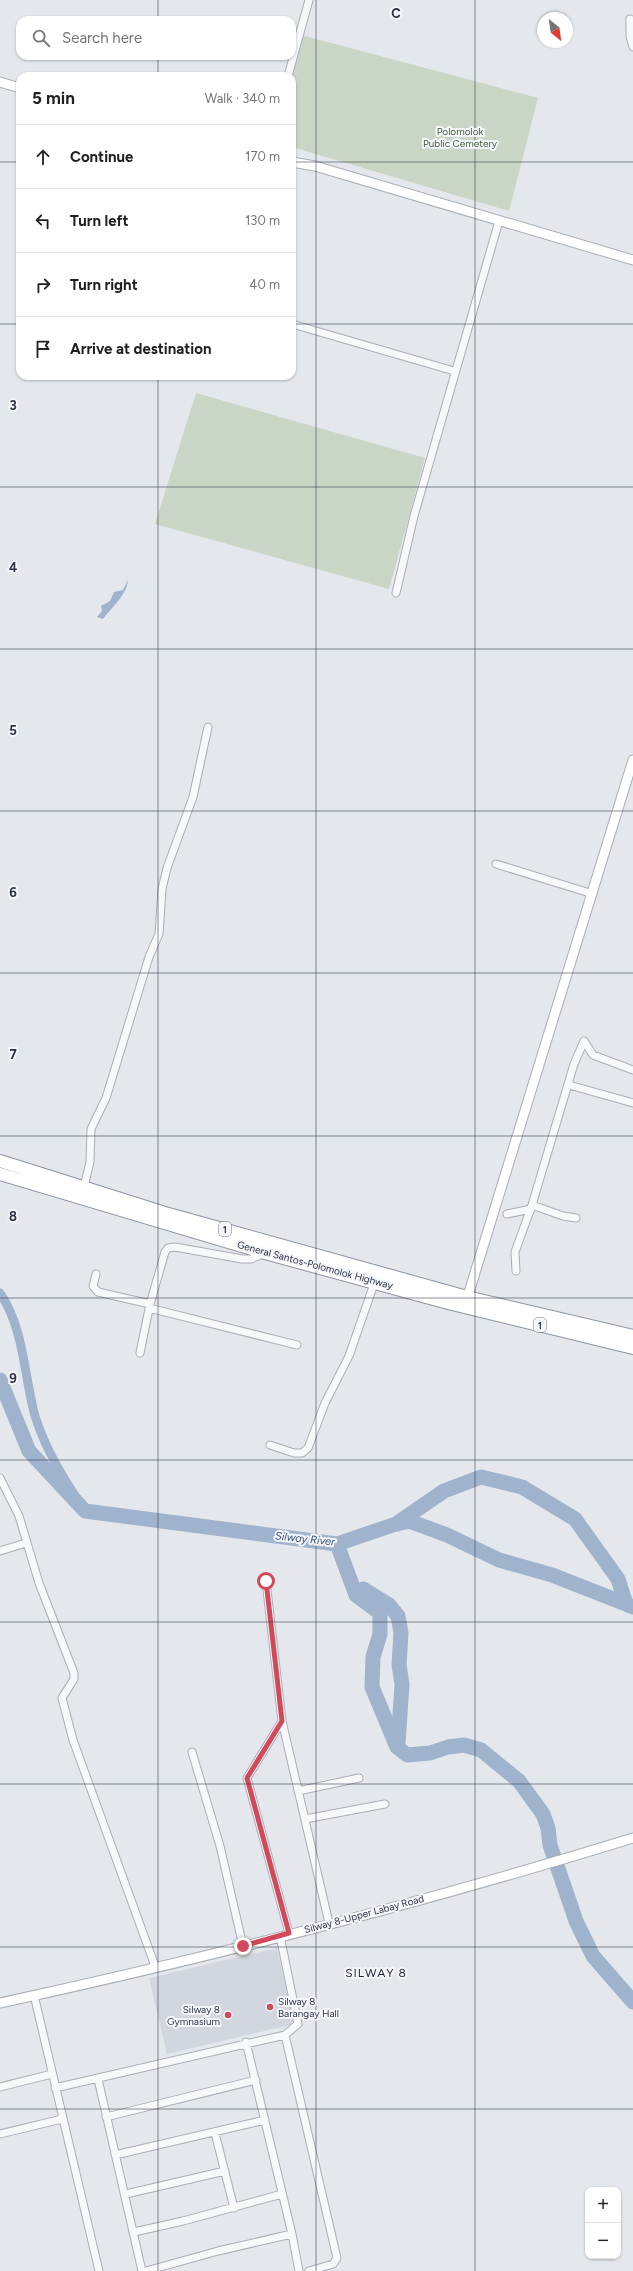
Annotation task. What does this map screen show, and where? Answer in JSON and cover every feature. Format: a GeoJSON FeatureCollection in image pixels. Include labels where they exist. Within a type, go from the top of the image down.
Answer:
{"type":"FeatureCollection","features":[{"type":"Feature","properties":{"kind":"highway","name":"1"},"geometry":{"type":"LineString","coordinates":[[0,1161],[165,1213],[466,1302],[633,1336]]}},
{"type":"Feature","properties":{"kind":"highway","name":"General Santos-Polomolok Highway"},"geometry":{"type":"LineString","coordinates":[[0,1174],[265,1253],[466,1302],[633,1348]]}},
{"type":"Feature","properties":{"kind":"street"},"geometry":{"type":"LineString","coordinates":[[296,47],[309,0]]}},
{"type":"Feature","properties":{"kind":"street"},"geometry":{"type":"LineString","coordinates":[[630,19],[630,36],[633,47]]}},
{"type":"Feature","properties":{"kind":"street"},"geometry":{"type":"LineString","coordinates":[[289,72],[292,60]]}},
{"type":"Feature","properties":{"kind":"street"},"geometry":{"type":"LineString","coordinates":[[0,82],[16,87]]}},
{"type":"Feature","properties":{"kind":"street"},"geometry":{"type":"LineString","coordinates":[[296,163],[315,166],[633,260]]}},
{"type":"Feature","properties":{"kind":"street"},"geometry":{"type":"LineString","coordinates":[[396,593],[414,516],[454,371],[499,221]]}},
{"type":"Feature","properties":{"kind":"street"},"geometry":{"type":"LineString","coordinates":[[296,325],[454,371]]}},
{"type":"Feature","properties":{"kind":"street"},"geometry":{"type":"LineString","coordinates":[[84,1187],[90,1162],[91,1129],[104,1102],[149,957],[159,934],[162,888],[167,868],[193,797],[208,727]]}},
{"type":"Feature","properties":{"kind":"street"},"geometry":{"type":"LineString","coordinates":[[466,1302],[593,894],[633,760]]}},
{"type":"Feature","properties":{"kind":"street"},"geometry":{"type":"LineString","coordinates":[[496,864],[593,894]]}},
{"type":"Feature","properties":{"kind":"street"},"geometry":{"type":"LineString","coordinates":[[516,1271],[515,1252],[531,1207],[569,1085],[574,1064],[584,1038],[593,1055],[633,1070]]}},
{"type":"Feature","properties":{"kind":"street"},"geometry":{"type":"LineString","coordinates":[[569,1085],[633,1103]]}},
{"type":"Feature","properties":{"kind":"street"},"geometry":{"type":"LineString","coordinates":[[507,1214],[531,1207],[576,1218]]}},
{"type":"Feature","properties":{"kind":"street"},"geometry":{"type":"LineString","coordinates":[[140,1353],[150,1306],[165,1252],[168,1248],[175,1247],[248,1259],[265,1253]]}},
{"type":"Feature","properties":{"kind":"street"},"geometry":{"type":"LineString","coordinates":[[96,1274],[93,1286],[98,1292],[297,1345]]}},
{"type":"Feature","properties":{"kind":"street"},"geometry":{"type":"LineString","coordinates":[[270,1445],[294,1453],[302,1453],[308,1448],[325,1403],[349,1356],[375,1281]]}},
{"type":"Feature","properties":{"kind":"street"},"geometry":{"type":"LineString","coordinates":[[0,1478],[20,1516],[26,1543],[39,1583],[74,1673],[74,1679],[62,1697],[73,1740],[155,1966]]}},
{"type":"Feature","properties":{"kind":"street"},"geometry":{"type":"LineString","coordinates":[[0,1551],[26,1543]]}},
{"type":"Feature","properties":{"kind":"street"},"geometry":{"type":"LineString","coordinates":[[266,1581],[282,1721],[329,1923]]}},
{"type":"Feature","properties":{"kind":"street"},"geometry":{"type":"LineString","coordinates":[[55,2088],[285,2034],[298,2024],[284,1935],[247,1778],[282,1721]]}},
{"type":"Feature","properties":{"kind":"street"},"geometry":{"type":"LineString","coordinates":[[192,1752],[220,1846],[243,1946]]}},
{"type":"Feature","properties":{"kind":"street"},"geometry":{"type":"LineString","coordinates":[[298,1791],[359,1778]]}},
{"type":"Feature","properties":{"kind":"street"},"geometry":{"type":"LineString","coordinates":[[305,1819],[385,1804]]}},
{"type":"Feature","properties":{"kind":"street","name":"Silway 8-Upper Labay Road"},"geometry":{"type":"LineString","coordinates":[[0,2003],[243,1946],[531,1869],[633,1838]]}},
{"type":"Feature","properties":{"kind":"street"},"geometry":{"type":"LineString","coordinates":[[34,1995],[99,2271]]}},
{"type":"Feature","properties":{"kind":"street"},"geometry":{"type":"LineString","coordinates":[[285,2034],[337,2258],[333,2264],[309,2271]]}},
{"type":"Feature","properties":{"kind":"street"},"geometry":{"type":"LineString","coordinates":[[246,2042],[292,2234],[299,2271]]}},
{"type":"Feature","properties":{"kind":"street"},"geometry":{"type":"LineString","coordinates":[[0,2086],[52,2074]]}},
{"type":"Feature","properties":{"kind":"street"},"geometry":{"type":"LineString","coordinates":[[98,2079],[115,2155],[126,2194],[142,2271]]}},
{"type":"Feature","properties":{"kind":"street"},"geometry":{"type":"LineString","coordinates":[[106,2116],[256,2080]]}},
{"type":"Feature","properties":{"kind":"street"},"geometry":{"type":"LineString","coordinates":[[0,2134],[62,2119]]}},
{"type":"Feature","properties":{"kind":"street"},"geometry":{"type":"LineString","coordinates":[[115,2155],[215,2133],[264,2120]]}},
{"type":"Feature","properties":{"kind":"street"},"geometry":{"type":"LineString","coordinates":[[215,2133],[234,2208]]}},
{"type":"Feature","properties":{"kind":"street"},"geometry":{"type":"LineString","coordinates":[[126,2194],[225,2171]]}},
{"type":"Feature","properties":{"kind":"street"},"geometry":{"type":"LineString","coordinates":[[134,2232],[234,2208],[282,2194]]}},
{"type":"Feature","properties":{"kind":"street"},"geometry":{"type":"LineString","coordinates":[[146,2271],[218,2251],[292,2234]]}},
{"type":"Feature","properties":{"kind":"shaded area"},"geometry":{"type":"Polygon","coordinates":[[[277,1948],[294,2024],[167,2054],[149,1978],[277,1948]]]}},
{"type":"Feature","properties":{"kind":"green space","name":"Polomolok Public Cemetery"},"geometry":{"type":"Polygon","coordinates":[[[301,35],[538,98],[509,211],[296,148],[296,72],[289,72],[293,60],[296,60],[296,51],[301,35]]]}},
{"type":"Feature","properties":{"kind":"green space"},"geometry":{"type":"Polygon","coordinates":[[[196,393],[425,458],[389,589],[155,524],[196,393]]]}},
{"type":"Feature","properties":{"kind":"water"},"geometry":{"type":"Polygon","coordinates":[[[128,580],[125,591],[114,606],[103,619],[97,617],[102,611],[101,606],[110,601],[114,592],[123,590],[128,580]]]}},
{"type":"Feature","properties":{"kind":"waterway"},"geometry":{"type":"LineString","coordinates":[[0,1293],[8,1307],[19,1337],[31,1401],[39,1429],[57,1465],[85,1511]]}},
{"type":"Feature","properties":{"kind":"waterway","name":"Silway River"},"geometry":{"type":"LineString","coordinates":[[0,1380],[29,1451],[85,1511],[337,1544],[396,1524],[444,1491],[481,1477],[522,1487],[575,1519],[618,1579],[626,1604],[633,1607]]}},
{"type":"Feature","properties":{"kind":"waterway"},"geometry":{"type":"LineString","coordinates":[[397,1524],[409,1521],[447,1535],[499,1560],[552,1575],[626,1604]]}},
{"type":"Feature","properties":{"kind":"waterway"},"geometry":{"type":"LineString","coordinates":[[337,1544],[356,1595],[380,1613],[380,1634],[373,1657],[372,1687],[397,1747],[407,1755],[430,1753],[448,1747],[464,1745],[481,1750],[519,1781],[543,1814],[548,1828],[550,1845],[576,1921],[593,1956],[633,2002]]}},
{"type":"Feature","properties":{"kind":"waterway"},"geometry":{"type":"LineString","coordinates":[[363,1589],[389,1605],[398,1616],[401,1633],[399,1665],[402,1684],[398,1744]]}},
{"type":"Feature","properties":{"kind":"place","name":"Silway 8 Barangay Hall"},"geometry":{"type":"Point","coordinates":[270,2007]}},
{"type":"Feature","properties":{"kind":"place","name":"Silway 8 Gymnasium"},"geometry":{"type":"Point","coordinates":[228,2015]}},
{"type":"Feature","properties":{"kind":"district","name":"SILWAY 8"},"geometry":{"type":"Point","coordinates":[376,1973]}},
{"type":"Feature","properties":{"kind":"route"},"geometry":{"type":"LineString","coordinates":[[243,1946],[289,1933],[247,1778],[247,1774],[282,1721],[266,1581]]}}]}
